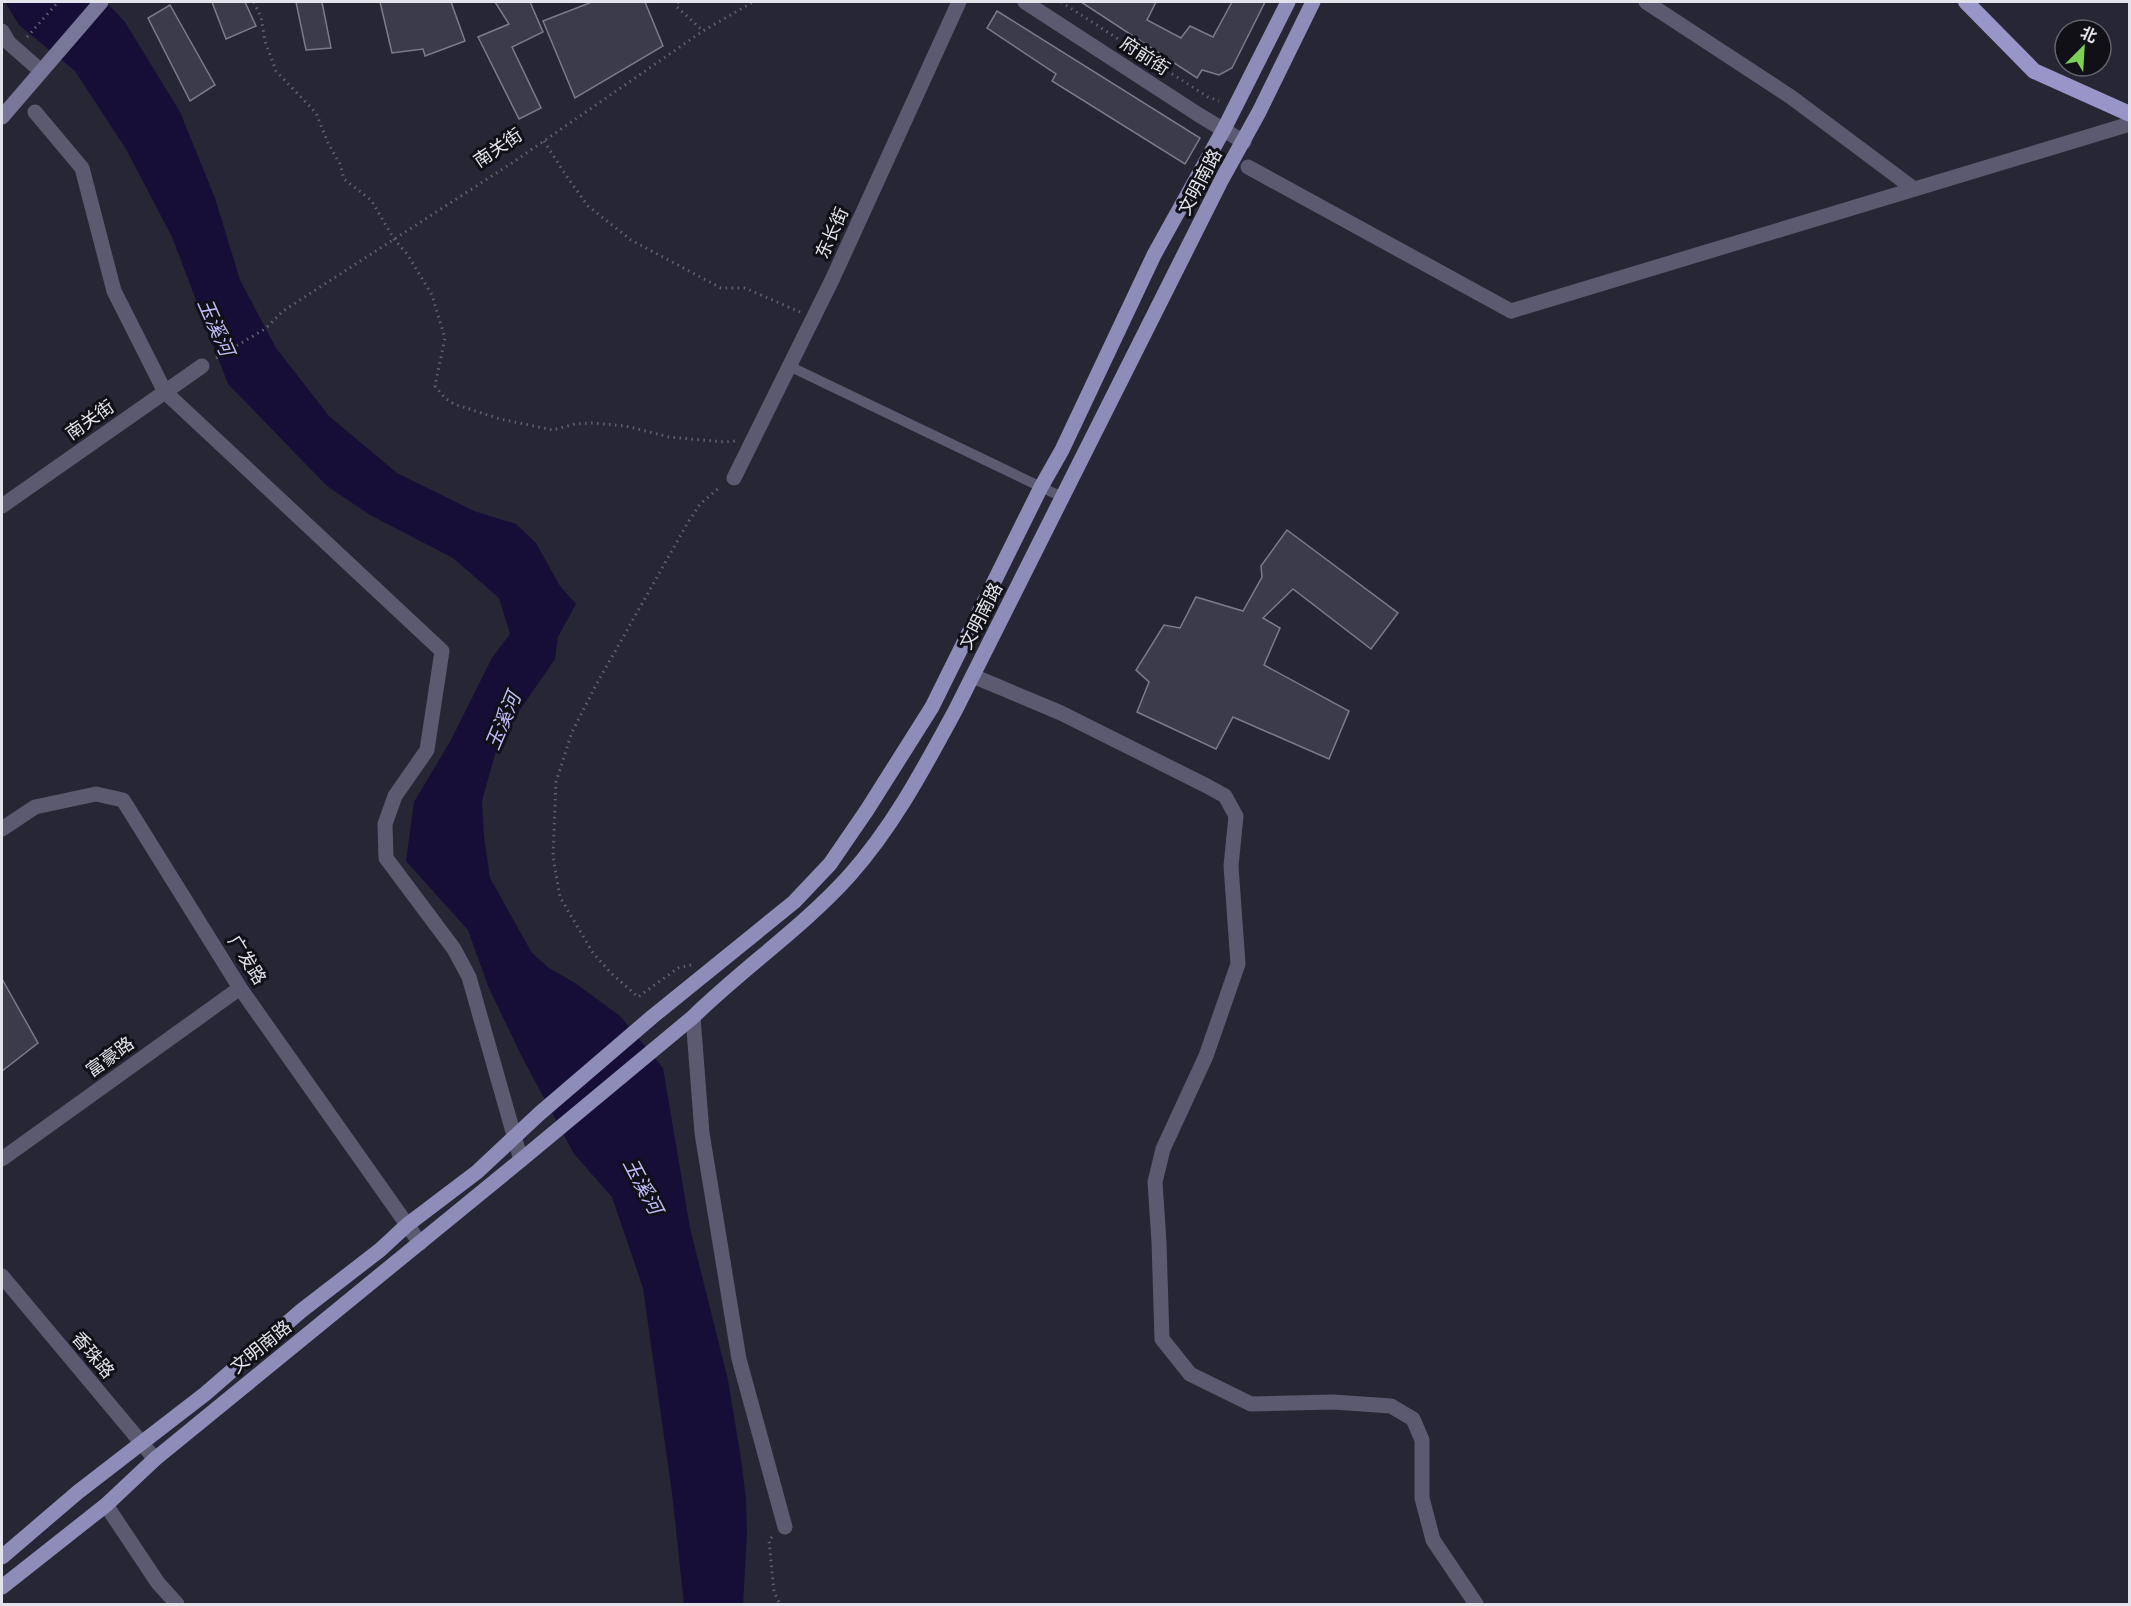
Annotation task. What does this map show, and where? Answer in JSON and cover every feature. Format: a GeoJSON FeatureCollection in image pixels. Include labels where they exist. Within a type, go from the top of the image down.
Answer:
{"type":"FeatureCollection","features":[{"type":"Feature","properties":{"kind":"highway"},"geometry":{"type":"LineString","coordinates":[[1966,2],[2034,71],[2130,114]]}},
{"type":"Feature","properties":{"kind":"main road"},"geometry":{"type":"LineString","coordinates":[[2,117],[101,2]]}},
{"type":"Feature","properties":{"kind":"main road"},"geometry":{"type":"LineString","coordinates":[[2,1557],[78,1492],[205,1394],[301,1311],[380,1250],[407,1225],[477,1172],[539,1114],[636,1030],[794,902],[830,864],[932,707],[1041,487],[1062,450],[1154,255],[1224,129],[1288,2]]}},
{"type":"Feature","properties":{"kind":"main road","name":"文明南路"},"geometry":{"type":"LineString","coordinates":[[2,1587],[105,1505],[155,1459],[693,1017],[718,992],[781,941],[848,878],[874,846],[920,776],[973,676],[1313,2]]}},
{"type":"Feature","properties":{"kind":"street","name":"东长街"},"geometry":{"type":"LineString","coordinates":[[734,478],[814,318],[959,2]]}},
{"type":"Feature","properties":{"kind":"street","name":"府前街"},"geometry":{"type":"LineString","coordinates":[[1025,2],[1244,142]]}},
{"type":"Feature","properties":{"kind":"street"},"geometry":{"type":"LineString","coordinates":[[1646,2],[1791,97],[1914,189]]}},
{"type":"Feature","properties":{"kind":"street"},"geometry":{"type":"LineString","coordinates":[[2,31],[9,43],[43,69]]}},
{"type":"Feature","properties":{"kind":"street"},"geometry":{"type":"LineString","coordinates":[[35,112],[81,168],[114,291],[165,392],[442,651],[427,750],[395,796],[385,824],[386,858],[454,949],[470,977],[521,1160]]}},
{"type":"Feature","properties":{"kind":"street"},"geometry":{"type":"LineString","coordinates":[[1248,167],[1511,311],[2130,123]]}},
{"type":"Feature","properties":{"kind":"street","name":"南关街"},"geometry":{"type":"LineString","coordinates":[[2,506],[202,366]]}},
{"type":"Feature","properties":{"kind":"street"},"geometry":{"type":"LineString","coordinates":[[973,676],[1061,713],[1207,786],[1225,796],[1236,816],[1232,867],[1238,964],[1206,1056],[1163,1149],[1155,1182],[1160,1242],[1162,1339],[1190,1374],[1251,1404],[1333,1402],[1391,1406],[1413,1419],[1422,1440],[1422,1498],[1432,1540],[1476,1605]]}},
{"type":"Feature","properties":{"kind":"street","name":"广发路"},"geometry":{"type":"LineString","coordinates":[[2,829],[35,807],[96,794],[123,800],[240,988],[420,1243]]}},
{"type":"Feature","properties":{"kind":"street","name":"富豪路"},"geometry":{"type":"LineString","coordinates":[[2,1159],[240,988]]}},
{"type":"Feature","properties":{"kind":"street"},"geometry":{"type":"LineString","coordinates":[[693,1017],[702,1133],[739,1359],[785,1527]]}},
{"type":"Feature","properties":{"kind":"street","name":"香珠路"},"geometry":{"type":"LineString","coordinates":[[2,1276],[155,1459]]}},
{"type":"Feature","properties":{"kind":"street"},"geometry":{"type":"LineString","coordinates":[[105,1505],[158,1583],[177,1605]]}},
{"type":"Feature","properties":{"kind":"lane"},"geometry":{"type":"LineString","coordinates":[[789,366],[1062,497]]}},
{"type":"Feature","properties":{"kind":"path"},"geometry":{"type":"LineString","coordinates":[[25,40],[58,2]]}},
{"type":"Feature","properties":{"kind":"path"},"geometry":{"type":"LineString","coordinates":[[254,2],[261,17],[265,41],[276,71],[316,113],[328,143],[340,164],[344,179],[371,200],[432,295],[445,338],[435,386],[445,398],[454,404],[500,418],[553,429],[593,423],[626,426],[669,437],[725,442],[754,437]]}},
{"type":"Feature","properties":{"kind":"path"},"geometry":{"type":"LineString","coordinates":[[678,2],[676,6],[703,31]]}},
{"type":"Feature","properties":{"kind":"path","name":"南关街"},"geometry":{"type":"LineString","coordinates":[[202,366],[265,329],[283,311],[544,141],[703,31],[753,2]]}},
{"type":"Feature","properties":{"kind":"path"},"geometry":{"type":"LineString","coordinates":[[1060,2],[1208,97]]}},
{"type":"Feature","properties":{"kind":"path"},"geometry":{"type":"LineString","coordinates":[[544,141],[564,174],[588,206],[631,240],[720,288],[745,288],[814,318]]}},
{"type":"Feature","properties":{"kind":"path"},"geometry":{"type":"LineString","coordinates":[[703,975],[689,964],[666,976],[657,985],[638,997],[612,974],[593,952],[560,897],[553,857],[556,782],[572,732],[687,524],[700,504],[715,489],[734,478]]}},
{"type":"Feature","properties":{"kind":"path"},"geometry":{"type":"LineString","coordinates":[[780,1605],[774,1593],[769,1540],[785,1527]]}},
{"type":"Feature","properties":{"kind":"water","name":"玉溪河"},"geometry":{"type":"Polygon","coordinates":[[[5,2],[106,2],[125,22],[180,112],[215,198],[240,280],[276,348],[329,416],[397,473],[474,511],[516,524],[536,543],[560,586],[576,604],[558,637],[555,659],[499,740],[482,801],[490,878],[532,953],[549,968],[575,983],[620,1016],[663,1068],[690,1228],[728,1380],[741,1459],[747,1533],[743,1604],[684,1604],[672,1493],[643,1288],[612,1197],[574,1154],[521,1055],[488,986],[468,930],[406,861],[414,802],[451,740],[492,658],[510,634],[499,598],[453,558],[370,515],[327,486],[228,384],[172,237],[126,149],[75,71],[19,25],[5,2]]]}},
{"type":"Feature","properties":{"kind":"building"},"geometry":{"type":"Polygon","coordinates":[[[212,2],[245,2],[256,26],[226,39],[212,2]]]}},
{"type":"Feature","properties":{"kind":"building"},"geometry":{"type":"Polygon","coordinates":[[[296,2],[322,2],[331,48],[306,50],[296,2]]]}},
{"type":"Feature","properties":{"kind":"building"},"geometry":{"type":"Polygon","coordinates":[[[380,2],[451,2],[465,41],[425,56],[423,49],[392,53],[380,2]]]}},
{"type":"Feature","properties":{"kind":"building"},"geometry":{"type":"Polygon","coordinates":[[[495,2],[530,2],[543,32],[512,47],[541,108],[519,119],[478,37],[509,24],[495,2]]]}},
{"type":"Feature","properties":{"kind":"building"},"geometry":{"type":"Polygon","coordinates":[[[592,2],[645,2],[663,46],[575,98],[543,21],[592,2]]]}},
{"type":"Feature","properties":{"kind":"building"},"geometry":{"type":"Polygon","coordinates":[[[1081,2],[1156,2],[1147,20],[1181,38],[1190,26],[1213,37],[1232,2],[1265,2],[1232,68],[1219,75],[1202,70],[1197,78],[1081,2]]]}},
{"type":"Feature","properties":{"kind":"building"},"geometry":{"type":"Polygon","coordinates":[[[170,5],[215,85],[190,101],[148,18],[170,5]]]}},
{"type":"Feature","properties":{"kind":"building"},"geometry":{"type":"Polygon","coordinates":[[[997,11],[1200,138],[1185,164],[1052,81],[1056,74],[987,28],[997,11]]]}},
{"type":"Feature","properties":{"kind":"building"},"geometry":{"type":"Polygon","coordinates":[[[1287,530],[1398,613],[1371,649],[1293,589],[1263,618],[1280,628],[1264,665],[1349,711],[1329,759],[1233,717],[1216,749],[1137,712],[1149,682],[1136,670],[1164,625],[1180,628],[1196,597],[1243,611],[1262,577],[1261,566],[1287,530]]]}},
{"type":"Feature","properties":{"kind":"building"},"geometry":{"type":"Polygon","coordinates":[[[2,979],[38,1043],[2,1071],[2,979]]]}}]}
